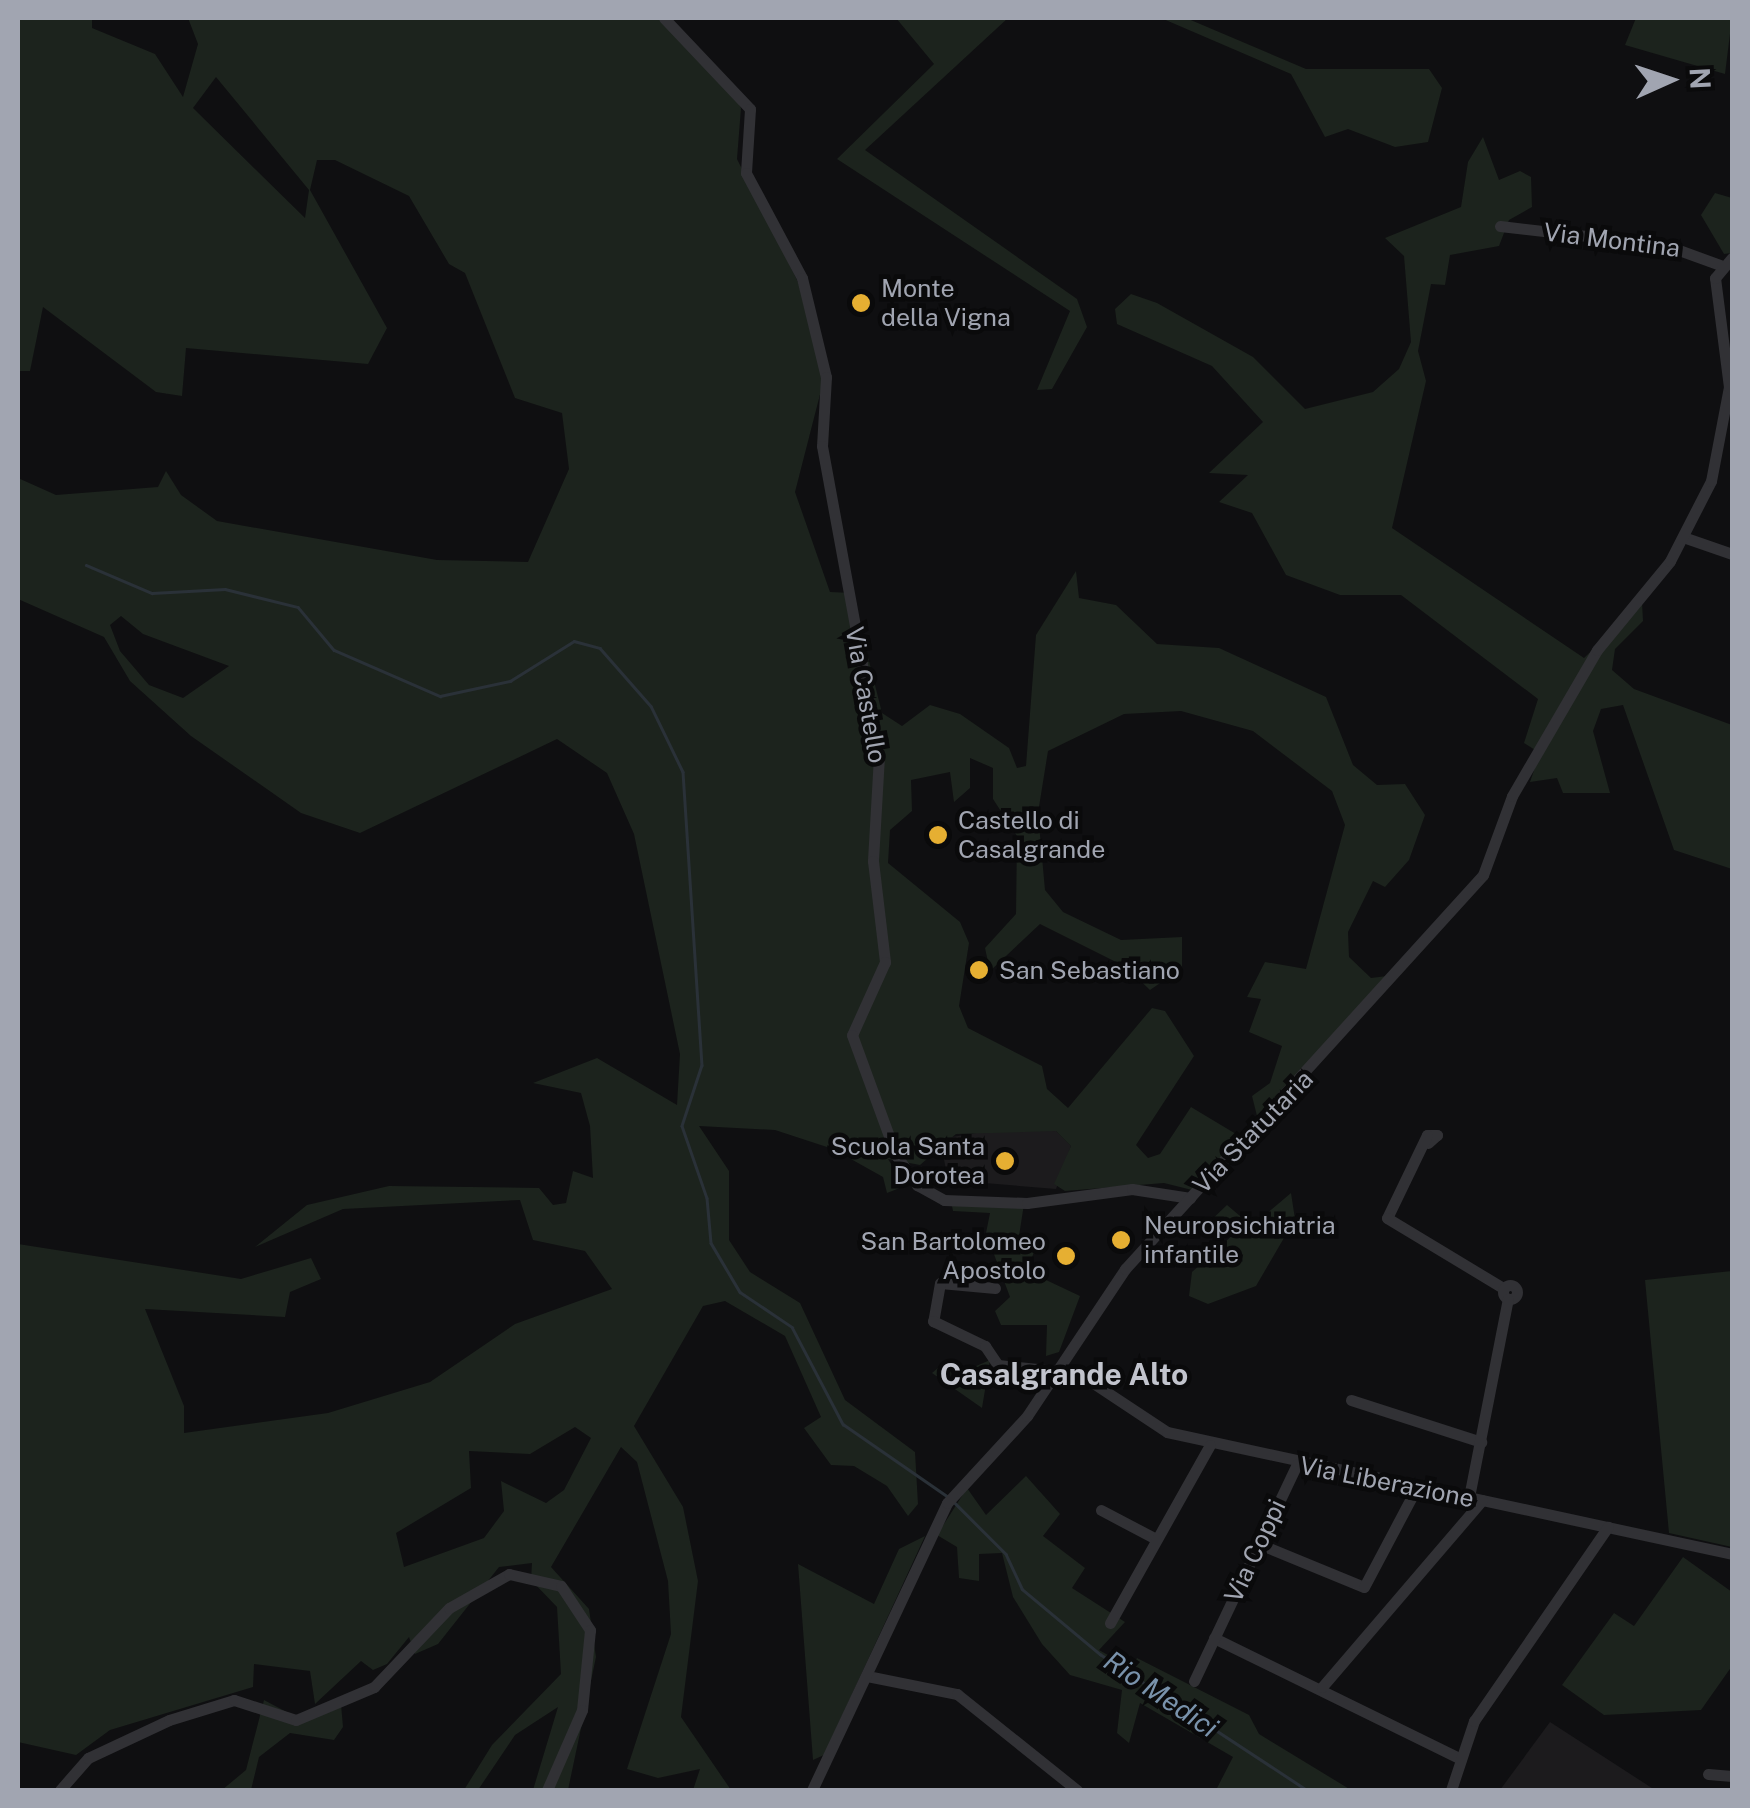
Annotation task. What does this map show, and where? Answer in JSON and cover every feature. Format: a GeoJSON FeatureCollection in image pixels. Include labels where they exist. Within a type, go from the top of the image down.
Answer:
{"type":"FeatureCollection","features":[{"type":"Feature","properties":{"kind":"street","name":"Via Castello"},"geometry":{"type":"LineString","coordinates":[[664,18],[750,109],[746,172],[802,278],[826,377],[822,446],[880,756],[873,860],[885,962],[857,1010],[852,1044],[896,1156],[917,1186],[944,1200],[1027,1203],[1132,1189],[1190,1198]]}},
{"type":"Feature","properties":{"kind":"street","name":"Via Montina"},"geometry":{"type":"LineString","coordinates":[[1500,226],[1665,245],[1720,264]]}},
{"type":"Feature","properties":{"kind":"street"},"geometry":{"type":"LineString","coordinates":[[1720,264],[1732,258]]}},
{"type":"Feature","properties":{"kind":"street","name":"Via Statutaria"},"geometry":{"type":"LineString","coordinates":[[812,1790],[951,1498],[1027,1416],[1123,1270],[1484,875],[1512,796],[1597,650],[1683,537],[1725,426],[1720,264]]}},
{"type":"Feature","properties":{"kind":"street"},"geometry":{"type":"LineString","coordinates":[[1683,537],[1732,554]]}},
{"type":"Feature","properties":{"kind":"street"},"geometry":{"type":"LineString","coordinates":[[1322,1687],[1475,1499],[1480,1442],[1506,1294],[1387,1218],[1428,1143]]}},
{"type":"Feature","properties":{"kind":"street"},"geometry":{"type":"LineString","coordinates":[[995,1288],[940,1282],[933,1321],[985,1346],[998,1365],[1059,1366]]}},
{"type":"Feature","properties":{"kind":"street","name":"Via Liberazione"},"geometry":{"type":"LineString","coordinates":[[1059,1366],[1167,1432],[1210,1445],[1732,1554]]}},
{"type":"Feature","properties":{"kind":"street"},"geometry":{"type":"LineString","coordinates":[[1351,1400],[1480,1442]]}},
{"type":"Feature","properties":{"kind":"street"},"geometry":{"type":"LineString","coordinates":[[1110,1623],[1210,1445]]}},
{"type":"Feature","properties":{"kind":"street","name":"Via Coppi"},"geometry":{"type":"LineString","coordinates":[[1194,1681],[1296,1464]]}},
{"type":"Feature","properties":{"kind":"street"},"geometry":{"type":"LineString","coordinates":[[1259,1544],[1364,1588],[1417,1487]]}},
{"type":"Feature","properties":{"kind":"street"},"geometry":{"type":"LineString","coordinates":[[1101,1510],[1156,1539]]}},
{"type":"Feature","properties":{"kind":"street"},"geometry":{"type":"LineString","coordinates":[[1451,1790],[1474,1721],[1608,1527]]}},
{"type":"Feature","properties":{"kind":"street"},"geometry":{"type":"LineString","coordinates":[[60,1790],[88,1758],[168,1720],[234,1700],[260,1701],[296,1720],[374,1687],[449,1608],[509,1574],[561,1586],[590,1630],[582,1710],[547,1790]]}},
{"type":"Feature","properties":{"kind":"street"},"geometry":{"type":"LineString","coordinates":[[1214,1638],[1322,1687],[1461,1760]]}},
{"type":"Feature","properties":{"kind":"street"},"geometry":{"type":"LineString","coordinates":[[867,1676],[957,1694],[1077,1790]]}},
{"type":"Feature","properties":{"kind":"street"},"geometry":{"type":"LineString","coordinates":[[1708,1774],[1732,1776]]}},
{"type":"Feature","properties":{"kind":"shaded area"},"geometry":{"type":"Polygon","coordinates":[[[18,18],[92,18],[92,28],[155,54],[183,97],[198,44],[188,18],[658,18],[731,89],[741,108],[737,159],[798,282],[825,375],[795,492],[830,592],[852,593],[882,713],[902,726],[930,705],[960,714],[1009,748],[1017,768],[1026,766],[1036,635],[1076,571],[1079,598],[1116,605],[1157,644],[1219,648],[1326,697],[1353,765],[1377,785],[1405,784],[1425,815],[1409,860],[1385,887],[1373,881],[1348,932],[1349,957],[1371,978],[1387,976],[1258,1120],[1252,1096],[1270,1083],[1282,1046],[1249,1032],[1261,999],[1247,997],[1265,962],[1306,969],[1345,825],[1332,791],[1253,731],[1181,711],[1124,714],[1048,751],[1038,813],[1045,890],[1063,912],[1121,940],[1182,937],[1182,968],[1150,990],[1126,967],[1040,924],[990,971],[985,948],[1016,914],[1017,836],[993,799],[993,768],[970,758],[970,788],[954,802],[950,772],[911,780],[912,811],[890,830],[888,863],[960,922],[969,943],[959,1006],[968,1028],[1042,1066],[1047,1089],[1068,1108],[1152,1008],[1165,1011],[1194,1056],[1136,1145],[1148,1158],[1160,1154],[1191,1107],[1241,1137],[1192,1190],[1164,1183],[1065,1191],[1054,1184],[1071,1146],[1056,1131],[956,1134],[920,1165],[888,1159],[905,1186],[887,1193],[883,1177],[833,1149],[775,1130],[699,1126],[729,1171],[729,1240],[750,1272],[800,1303],[845,1400],[915,1452],[918,1504],[908,1516],[887,1486],[854,1466],[831,1465],[804,1428],[821,1417],[785,1336],[725,1301],[703,1306],[634,1426],[683,1507],[698,1581],[681,1717],[731,1790],[693,1790],[700,1769],[658,1778],[627,1769],[671,1634],[668,1581],[637,1462],[621,1447],[551,1567],[589,1609],[596,1657],[568,1790],[533,1790],[558,1707],[515,1735],[478,1790],[464,1790],[492,1745],[561,1674],[557,1607],[531,1580],[532,1563],[499,1567],[438,1644],[415,1654],[409,1637],[387,1664],[373,1670],[361,1661],[315,1704],[310,1671],[254,1664],[253,1687],[110,1730],[76,1755],[18,1742],[18,1244],[241,1279],[311,1258],[321,1279],[290,1292],[285,1317],[145,1309],[184,1406],[184,1433],[328,1413],[430,1382],[515,1324],[612,1289],[585,1251],[533,1240],[520,1200],[343,1209],[255,1247],[307,1205],[389,1186],[539,1188],[553,1205],[566,1203],[573,1171],[593,1178],[590,1126],[581,1093],[533,1083],[597,1058],[677,1105],[680,1054],[634,834],[607,773],[557,739],[360,833],[301,813],[191,736],[130,681],[104,637],[18,599],[18,478],[56,495],[158,487],[166,471],[181,495],[217,521],[437,560],[528,562],[569,469],[562,413],[515,398],[465,273],[449,264],[409,196],[335,160],[317,160],[310,190],[387,328],[368,364],[186,348],[182,396],[156,392],[43,307],[30,371],[18,371],[18,18]],[[216,77],[193,108],[305,218],[309,190],[216,77]],[[121,616],[110,625],[120,651],[149,685],[183,698],[229,666],[143,634],[121,616]],[[575,1427],[530,1454],[469,1451],[471,1488],[396,1533],[404,1567],[484,1538],[504,1511],[501,1481],[546,1503],[564,1490],[591,1438],[575,1427]]]}},
{"type":"Feature","properties":{"kind":"shaded area"},"geometry":{"type":"Polygon","coordinates":[[[896,18],[1008,18],[865,150],[1077,299],[1087,327],[1052,389],[1037,390],[1070,311],[837,159],[934,64],[896,18]]]}},
{"type":"Feature","properties":{"kind":"shaded area"},"geometry":{"type":"Polygon","coordinates":[[[1161,18],[1186,18],[1306,69],[1429,69],[1442,88],[1428,142],[1395,147],[1348,129],[1325,137],[1291,74],[1161,18]]]}},
{"type":"Feature","properties":{"kind":"shaded area"},"geometry":{"type":"Polygon","coordinates":[[[1636,18],[1732,18],[1725,74],[1625,45],[1636,18]]]}},
{"type":"Feature","properties":{"kind":"shaded area"},"geometry":{"type":"Polygon","coordinates":[[[1483,137],[1499,180],[1520,171],[1531,177],[1532,207],[1509,220],[1499,246],[1450,255],[1445,285],[1431,284],[1418,351],[1426,381],[1392,528],[1584,658],[1642,602],[1643,621],[1615,649],[1612,670],[1634,689],[1732,725],[1732,869],[1674,850],[1623,705],[1601,709],[1593,731],[1610,793],[1563,793],[1557,778],[1530,782],[1540,753],[1524,743],[1538,699],[1401,595],[1340,595],[1286,575],[1252,513],[1219,502],[1248,475],[1209,473],[1263,422],[1212,366],[1117,324],[1115,309],[1131,294],[1157,303],[1253,357],[1305,409],[1373,392],[1399,369],[1411,342],[1404,256],[1385,238],[1461,207],[1468,162],[1483,137]]]}},
{"type":"Feature","properties":{"kind":"shaded area"},"geometry":{"type":"Polygon","coordinates":[[[1715,193],[1732,198],[1732,253],[1724,254],[1701,215],[1715,193]]]}},
{"type":"Feature","properties":{"kind":"shaded area","name":"Scuola Santa Dorotea"},"geometry":{"type":"Polygon","coordinates":[[[1024,1125],[1056,1131],[1071,1146],[1056,1189],[948,1180],[940,1139],[1024,1125]]]}},
{"type":"Feature","properties":{"kind":"shaded area"},"geometry":{"type":"Polygon","coordinates":[[[1291,1193],[1295,1219],[1256,1286],[1208,1304],[1189,1296],[1192,1272],[1236,1232],[1220,1220],[1207,1224],[1227,1205],[1252,1226],[1291,1193]]]}},
{"type":"Feature","properties":{"kind":"shaded area"},"geometry":{"type":"Polygon","coordinates":[[[951,1201],[1024,1204],[1019,1236],[1034,1252],[1027,1271],[1080,1296],[1059,1352],[1046,1356],[1047,1325],[1001,1325],[995,1311],[1010,1297],[986,1233],[990,1213],[953,1211],[951,1201]]]}},
{"type":"Feature","properties":{"kind":"shaded area"},"geometry":{"type":"Polygon","coordinates":[[[1732,1271],[1732,1547],[1669,1533],[1645,1280],[1732,1271]]]}},
{"type":"Feature","properties":{"kind":"shaded area"},"geometry":{"type":"Polygon","coordinates":[[[990,1360],[982,1408],[932,1373],[946,1361],[967,1370],[990,1360]]]}},
{"type":"Feature","properties":{"kind":"shaded area"},"geometry":{"type":"Polygon","coordinates":[[[1026,1476],[1060,1514],[1043,1536],[1085,1568],[1072,1588],[1125,1622],[1099,1650],[1131,1668],[1137,1658],[1249,1715],[1259,1734],[1351,1790],[1216,1790],[1233,1757],[1140,1703],[1129,1743],[1117,1733],[1122,1690],[1070,1675],[1042,1644],[1013,1597],[1002,1553],[979,1554],[979,1581],[959,1578],[957,1547],[937,1535],[967,1488],[986,1515],[1026,1476]]]}},
{"type":"Feature","properties":{"kind":"shaded area"},"geometry":{"type":"Polygon","coordinates":[[[925,1536],[824,1755],[813,1760],[798,1564],[874,1604],[899,1549],[925,1536]]]}},
{"type":"Feature","properties":{"kind":"shaded area"},"geometry":{"type":"Polygon","coordinates":[[[1683,1557],[1732,1592],[1732,1666],[1701,1710],[1604,1715],[1562,1685],[1614,1613],[1634,1626],[1683,1557]]]}},
{"type":"Feature","properties":{"kind":"shaded area"},"geometry":{"type":"Polygon","coordinates":[[[264,1700],[296,1717],[341,1704],[343,1727],[334,1740],[290,1733],[259,1757],[251,1790],[222,1790],[246,1770],[264,1700]]]}},
{"type":"Feature","properties":{"kind":"shaded area"},"geometry":{"type":"Polygon","coordinates":[[[1550,1722],[1655,1790],[1500,1790],[1550,1722]]]}},
{"type":"Feature","properties":{"kind":"waterway"},"geometry":{"type":"LineString","coordinates":[[86,565],[152,593],[225,589],[298,607],[334,650],[440,696],[510,681],[574,641],[600,648],[651,706],[683,772],[702,1065],[682,1126],[707,1198],[711,1243],[740,1292],[792,1327],[843,1424],[947,1496]]}},
{"type":"Feature","properties":{"kind":"waterway","name":"Rio Medici"},"geometry":{"type":"LineString","coordinates":[[953,1501],[1006,1554],[1022,1589],[1100,1654],[1307,1790]]}},
{"type":"Feature","properties":{"kind":"place","name":"Monte della Vigna"},"geometry":{"type":"Point","coordinates":[861,303]}},
{"type":"Feature","properties":{"kind":"place","name":"Castello di Casalgrande"},"geometry":{"type":"Point","coordinates":[938,835]}},
{"type":"Feature","properties":{"kind":"place","name":"San Sebastiano"},"geometry":{"type":"Point","coordinates":[979,970]}},
{"type":"Feature","properties":{"kind":"place","name":"Scuola Santa Dorotea"},"geometry":{"type":"Point","coordinates":[1005,1161]}},
{"type":"Feature","properties":{"kind":"place","name":"Neuropsichiatria infantile"},"geometry":{"type":"Point","coordinates":[1121,1240]}},
{"type":"Feature","properties":{"kind":"place","name":"San Bartolomeo Apostolo"},"geometry":{"type":"Point","coordinates":[1066,1256]}},
{"type":"Feature","properties":{"kind":"district","name":"Casalgrande Alto"},"geometry":{"type":"Point","coordinates":[1064,1374]}}]}
